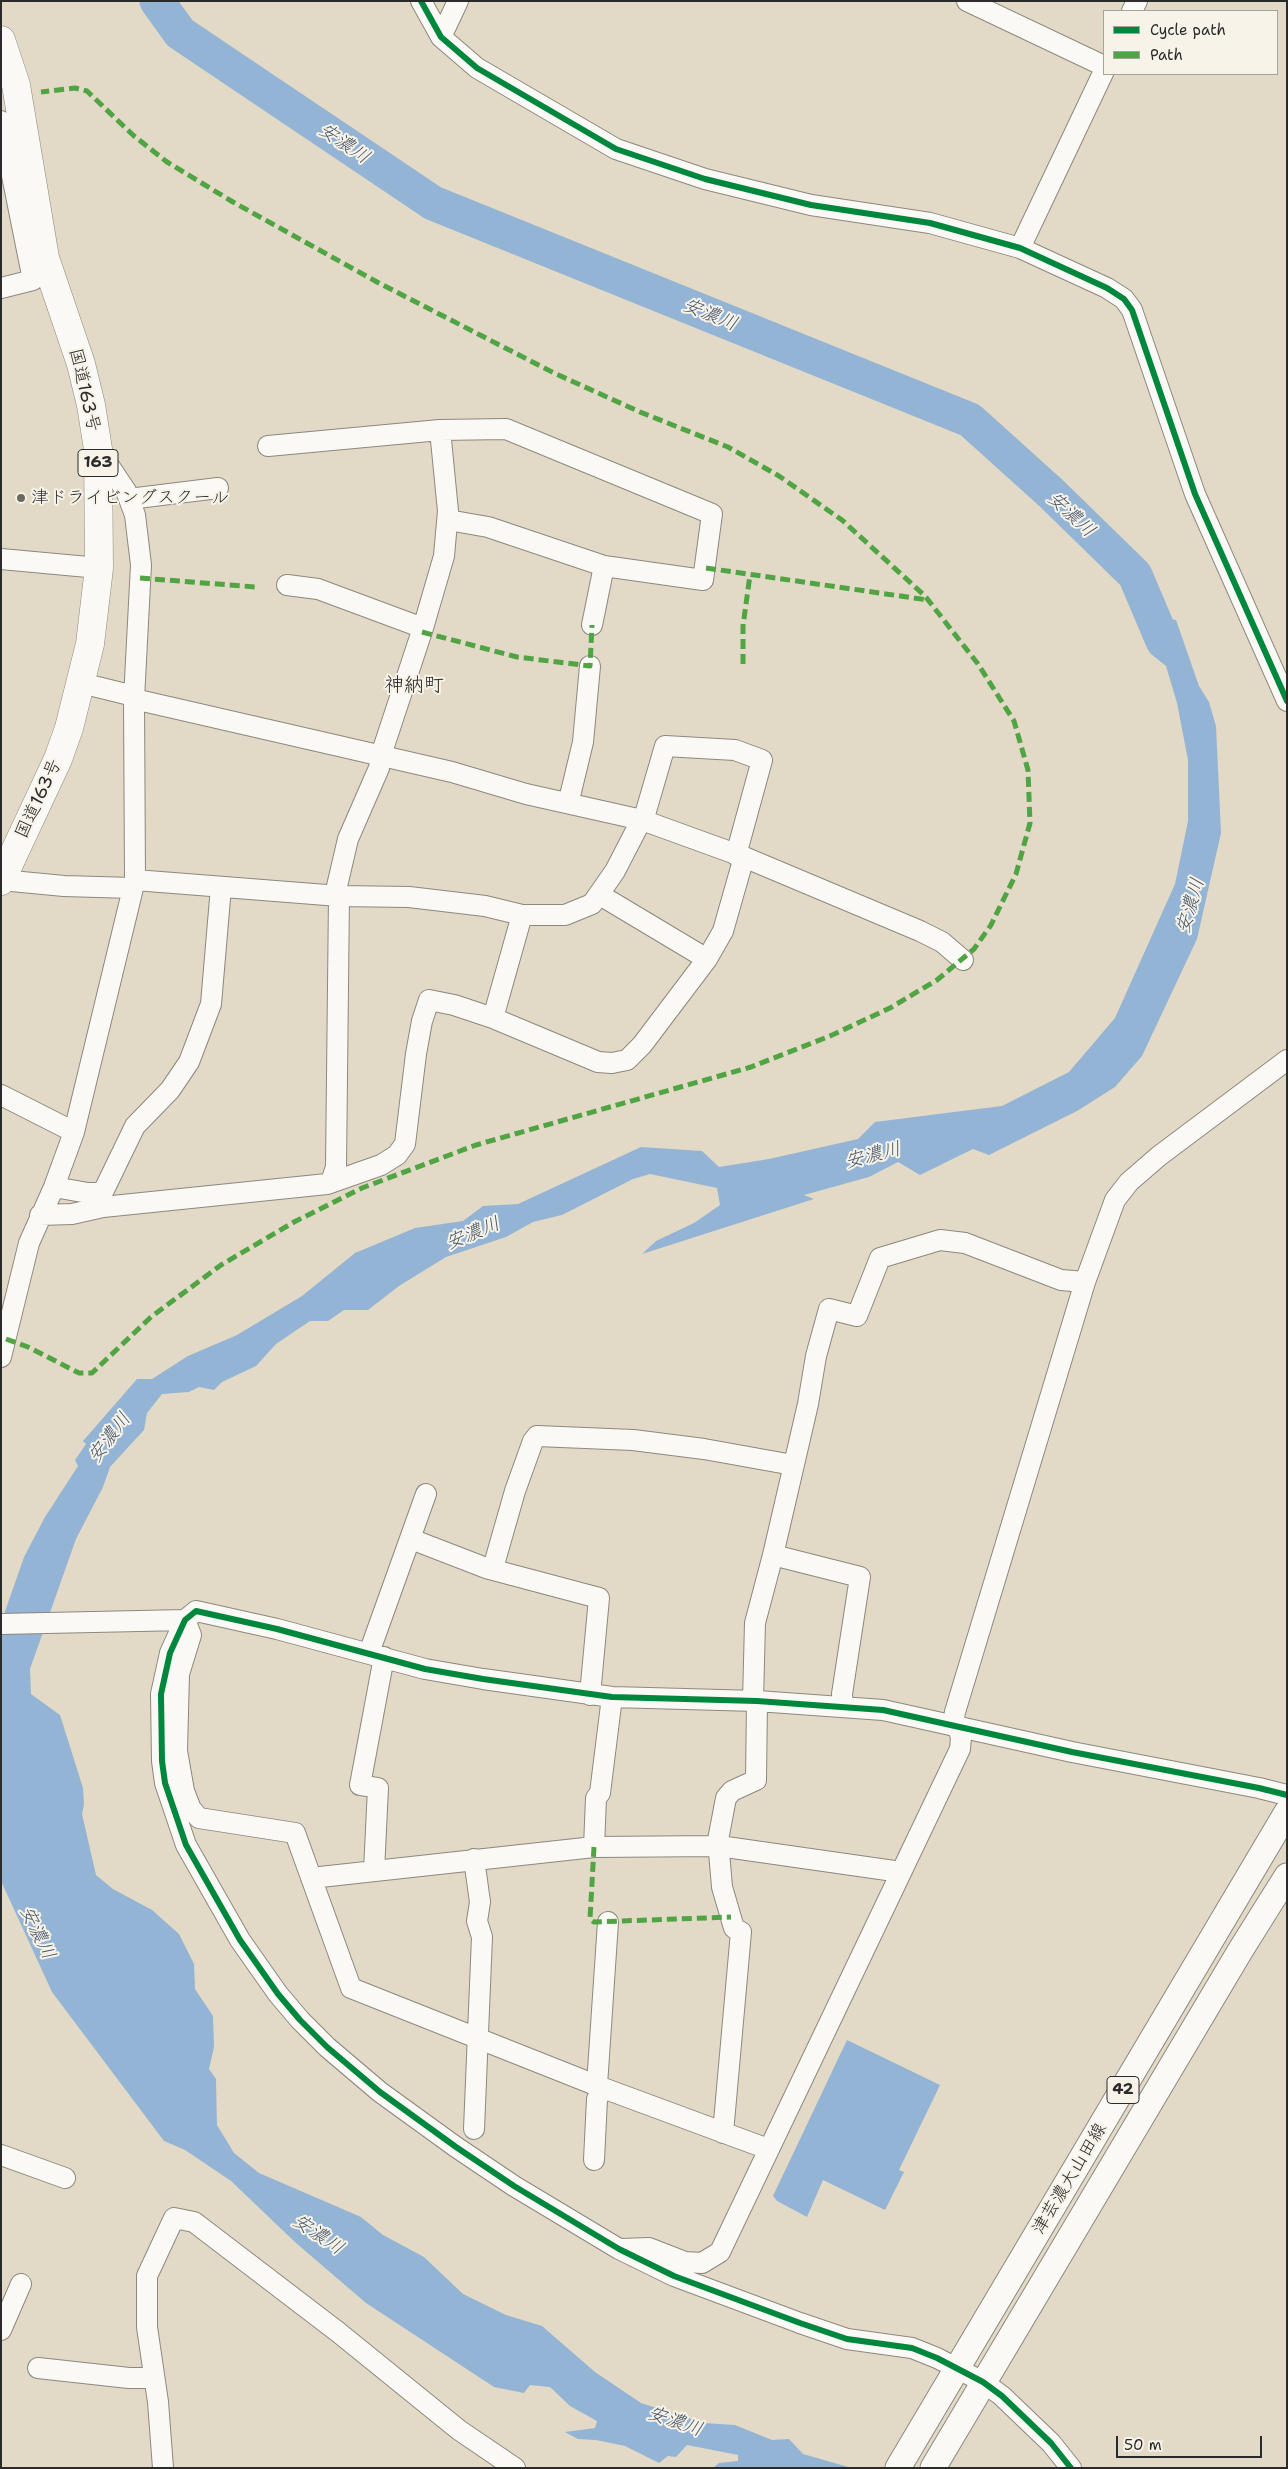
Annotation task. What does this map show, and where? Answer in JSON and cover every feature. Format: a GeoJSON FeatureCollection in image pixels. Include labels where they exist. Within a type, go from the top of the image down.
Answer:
{"type":"FeatureCollection","features":[{"type":"Feature","properties":{"kind":"highway","name":"国道163号"},"geometry":{"type":"LineString","coordinates":[[1,40],[16,85],[45,258],[81,364],[91,405],[98,450],[99,568],[95,609],[81,684],[58,759],[1,881]]}},
{"type":"Feature","properties":{"kind":"main road","name":"津芸濃大山田線"},"geometry":{"type":"LineString","coordinates":[[898,2468],[1287,1812]]}},
{"type":"Feature","properties":{"kind":"main road","name":"津芸濃大山田線"},"geometry":{"type":"LineString","coordinates":[[933,2468],[1235,1959],[1287,1876]]}},
{"type":"Feature","properties":{"kind":"street"},"geometry":{"type":"LineString","coordinates":[[421,1],[441,37],[478,68],[616,149],[705,179],[801,202],[930,223],[1020,248],[1118,294],[1132,310],[1195,494],[1287,701]]}},
{"type":"Feature","properties":{"kind":"street"},"geometry":{"type":"LineString","coordinates":[[441,37],[458,1]]}},
{"type":"Feature","properties":{"kind":"street"},"geometry":{"type":"LineString","coordinates":[[967,1],[1103,66]]}},
{"type":"Feature","properties":{"kind":"street"},"geometry":{"type":"LineString","coordinates":[[1020,248],[1103,73]]}},
{"type":"Feature","properties":{"kind":"street"},"geometry":{"type":"LineString","coordinates":[[1,121],[33,280],[1,288]]}},
{"type":"Feature","properties":{"kind":"street"},"geometry":{"type":"LineString","coordinates":[[268,446],[440,430],[506,429],[712,514],[703,580],[604,566],[488,527],[448,520]]}},
{"type":"Feature","properties":{"kind":"street"},"geometry":{"type":"LineString","coordinates":[[331,1182],[336,1167],[339,896],[337,886],[348,839],[376,774],[444,556],[448,520],[440,430]]}},
{"type":"Feature","properties":{"kind":"street"},"geometry":{"type":"LineString","coordinates":[[1,1356],[29,1243],[40,1214],[54,1187],[74,1132],[134,884],[134,697],[141,566],[135,516],[126,491],[98,450]]}},
{"type":"Feature","properties":{"kind":"street"},"geometry":{"type":"LineString","coordinates":[[128,499],[218,488]]}},
{"type":"Feature","properties":{"kind":"street"},"geometry":{"type":"LineString","coordinates":[[1,560],[99,568]]}},
{"type":"Feature","properties":{"kind":"street"},"geometry":{"type":"LineString","coordinates":[[592,625],[604,566]]}},
{"type":"Feature","properties":{"kind":"street"},"geometry":{"type":"LineString","coordinates":[[287,585],[318,588],[423,628]]}},
{"type":"Feature","properties":{"kind":"street"},"geometry":{"type":"LineString","coordinates":[[566,803],[570,796],[583,742],[590,666]]}},
{"type":"Feature","properties":{"kind":"street"},"geometry":{"type":"LineString","coordinates":[[81,684],[381,755],[566,803],[642,820],[740,856],[930,935],[942,942],[963,960]]}},
{"type":"Feature","properties":{"kind":"street"},"geometry":{"type":"LineString","coordinates":[[1,881],[221,887],[339,896],[409,897],[485,906],[522,915],[565,915],[585,908],[600,895],[642,820],[665,746],[735,750],[762,760],[723,931],[707,959],[642,1045],[628,1060],[621,1062],[598,1062],[493,1018],[454,1005],[430,1000],[422,1021],[416,1054],[405,1144],[396,1155],[381,1164],[319,1185],[103,1207],[72,1214],[40,1214]]}},
{"type":"Feature","properties":{"kind":"street"},"geometry":{"type":"LineString","coordinates":[[54,1187],[98,1193],[104,1190],[136,1126],[170,1090],[189,1062],[210,1004],[221,887]]}},
{"type":"Feature","properties":{"kind":"street"},"geometry":{"type":"LineString","coordinates":[[600,895],[707,959]]}},
{"type":"Feature","properties":{"kind":"street"},"geometry":{"type":"LineString","coordinates":[[493,1018],[522,915]]}},
{"type":"Feature","properties":{"kind":"street"},"geometry":{"type":"LineString","coordinates":[[619,2249],[648,2248],[685,2262],[702,2263],[720,2252],[960,1749],[961,1737],[955,1725],[955,1712],[1085,1282],[1115,1200],[1122,1190],[1159,1156],[1287,1060]]}},
{"type":"Feature","properties":{"kind":"street"},"geometry":{"type":"LineString","coordinates":[[1,1095],[74,1132]]}},
{"type":"Feature","properties":{"kind":"street"},"geometry":{"type":"LineString","coordinates":[[723,2132],[741,1932],[734,1928],[722,1887],[718,1840],[726,1798],[732,1791],[756,1780],[754,1629],[773,1555],[816,1356],[829,1309],[857,1316],[880,1258],[931,1241],[956,1241],[1061,1280],[1085,1282]]}},
{"type":"Feature","properties":{"kind":"street"},"geometry":{"type":"LineString","coordinates":[[493,1568],[515,1491],[531,1446],[537,1436],[642,1442],[704,1449],[793,1465]]}},
{"type":"Feature","properties":{"kind":"street"},"geometry":{"type":"LineString","coordinates":[[374,1871],[378,1788],[360,1785],[376,1655],[387,1600],[426,1494]]}},
{"type":"Feature","properties":{"kind":"street"},"geometry":{"type":"LineString","coordinates":[[411,1539],[493,1568],[599,1598],[590,1695]]}},
{"type":"Feature","properties":{"kind":"street"},"geometry":{"type":"LineString","coordinates":[[773,1555],[860,1577],[842,1694],[843,1706]]}},
{"type":"Feature","properties":{"kind":"street"},"geometry":{"type":"LineString","coordinates":[[1071,2468],[1050,2443],[1008,2401],[983,2382],[958,2368],[912,2348],[847,2339],[800,2323],[674,2276],[619,2249],[514,2186],[380,2092],[327,2047],[300,2020],[240,1940],[186,1845],[165,1783],[162,1761],[161,1694],[170,1653],[185,1620],[196,1611],[435,1671],[612,1697],[755,1701],[883,1710],[1072,1752],[1287,1795]]}},
{"type":"Feature","properties":{"kind":"street"},"geometry":{"type":"LineString","coordinates":[[1,1624],[185,1620]]}},
{"type":"Feature","properties":{"kind":"street"},"geometry":{"type":"LineString","coordinates":[[185,1620],[191,1635],[179,1674],[177,1707],[178,1751],[184,1791],[191,1809],[199,1818],[295,1833],[350,1988],[600,2086],[768,2149]]}},
{"type":"Feature","properties":{"kind":"street"},"geometry":{"type":"LineString","coordinates":[[594,1847],[596,1798],[600,1793],[612,1697]]}},
{"type":"Feature","properties":{"kind":"street"},"geometry":{"type":"LineString","coordinates":[[311,1878],[594,1847],[719,1846],[901,1872]]}},
{"type":"Feature","properties":{"kind":"street"},"geometry":{"type":"LineString","coordinates":[[474,1859],[480,1902],[477,1921],[482,1937],[474,2129]]}},
{"type":"Feature","properties":{"kind":"street"},"geometry":{"type":"LineString","coordinates":[[594,2160],[597,2099],[600,2086],[608,1922]]}},
{"type":"Feature","properties":{"kind":"street"},"geometry":{"type":"LineString","coordinates":[[1,2155],[65,2178]]}},
{"type":"Feature","properties":{"kind":"street"},"geometry":{"type":"LineString","coordinates":[[163,2468],[158,2402],[153,2378],[147,2326],[147,2276],[174,2218],[194,2222],[338,2332],[459,2430],[515,2468]]}},
{"type":"Feature","properties":{"kind":"street"},"geometry":{"type":"LineString","coordinates":[[1,2330],[21,2284]]}},
{"type":"Feature","properties":{"kind":"street"},"geometry":{"type":"LineString","coordinates":[[38,2368],[129,2378],[153,2378]]}},
{"type":"Feature","properties":{"kind":"water"},"geometry":{"type":"Polygon","coordinates":[[[1143,582],[1160,617],[1176,620],[1199,686],[1209,702],[1216,726],[1221,833],[1197,939],[1142,1056],[1115,1087],[1077,1111],[989,1155],[973,1149],[920,1175],[898,1162],[869,1177],[804,1195],[814,1199],[642,1254],[656,1241],[694,1223],[720,1205],[717,1188],[650,1174],[633,1179],[562,1215],[533,1222],[506,1237],[446,1257],[399,1286],[368,1310],[344,1310],[328,1321],[310,1321],[276,1344],[256,1366],[222,1382],[214,1390],[199,1387],[189,1392],[162,1394],[147,1413],[144,1430],[110,1467],[103,1487],[76,1539],[30,1669],[31,1694],[60,1715],[83,1788],[84,1804],[82,1814],[96,1875],[113,1889],[152,1910],[179,1934],[194,1964],[195,1989],[213,2016],[214,2047],[209,2069],[216,2079],[217,2125],[234,2153],[259,2173],[361,2217],[383,2235],[424,2257],[463,2294],[506,2315],[542,2326],[595,2372],[641,2403],[704,2423],[735,2425],[772,2440],[789,2439],[803,2454],[852,2468],[713,2468],[719,2463],[738,2461],[738,2455],[687,2445],[676,2457],[668,2456],[659,2463],[625,2446],[596,2440],[578,2439],[565,2432],[595,2428],[597,2421],[570,2406],[550,2387],[530,2385],[524,2393],[494,2387],[366,2303],[296,2243],[231,2181],[185,2150],[164,2141],[52,1992],[1,1881],[1,1623],[24,1557],[45,1517],[78,1466],[75,1460],[86,1444],[83,1441],[137,1379],[152,1379],[188,1356],[237,1335],[302,1296],[355,1253],[415,1228],[463,1221],[483,1206],[518,1204],[641,1147],[702,1151],[719,1167],[769,1159],[858,1139],[875,1122],[1002,1106],[1069,1072],[1115,1018],[1175,884],[1188,821],[1188,760],[1177,703],[1166,666],[1151,654],[1143,582]]]}},
{"type":"Feature","properties":{"kind":"water"},"geometry":{"type":"Polygon","coordinates":[[[847,2040],[940,2085],[899,2170],[904,2172],[885,2210],[823,2180],[807,2217],[777,2201],[773,2196],[847,2040]]]}},
{"type":"Feature","properties":{"kind":"waterway","name":"安濃川"},"geometry":{"type":"LineString","coordinates":[[157,1],[180,33],[433,203],[970,420],[1051,493],[1135,575],[1163,641]]}},
{"type":"Feature","properties":{"kind":"marked path"},"geometry":{"type":"LineString","coordinates":[[6,1339],[28,1347],[79,1373],[92,1373],[151,1317],[221,1265],[294,1222],[362,1188],[476,1145],[751,1067],[830,1036],[890,1008],[937,980],[974,949],[991,925],[1016,874],[1030,823],[1028,770],[1014,721],[978,664],[925,596],[842,520],[779,476],[728,447],[640,412],[554,373],[377,282],[233,202],[167,162],[134,136],[87,91],[75,88],[41,92]]}},
{"type":"Feature","properties":{"kind":"marked path"},"geometry":{"type":"LineString","coordinates":[[706,568],[928,600]]}},
{"type":"Feature","properties":{"kind":"marked path"},"geometry":{"type":"LineString","coordinates":[[743,664],[743,626],[750,575]]}},
{"type":"Feature","properties":{"kind":"marked path"},"geometry":{"type":"LineString","coordinates":[[140,578],[256,587]]}},
{"type":"Feature","properties":{"kind":"marked path"},"geometry":{"type":"LineString","coordinates":[[422,632],[517,657],[590,666],[592,625]]}},
{"type":"Feature","properties":{"kind":"marked path"},"geometry":{"type":"LineString","coordinates":[[594,1847],[590,1919],[594,1922],[731,1917]]}},
{"type":"Feature","properties":{"kind":"cycle path"},"geometry":{"type":"LineString","coordinates":[[421,1],[441,37],[477,68],[616,149],[705,179],[811,205],[930,223],[1020,248],[1107,288],[1124,299],[1132,310],[1195,494],[1287,701]]}},
{"type":"Feature","properties":{"kind":"cycle path"},"geometry":{"type":"LineString","coordinates":[[1071,2468],[1051,2443],[1002,2396],[983,2382],[937,2358],[912,2348],[847,2339],[800,2323],[674,2276],[619,2249],[514,2186],[456,2147],[380,2092],[327,2047],[278,1994],[240,1940],[186,1845],[165,1783],[162,1761],[161,1694],[170,1653],[185,1620],[196,1611],[277,1629],[425,1669],[483,1679],[612,1697],[757,1701],[883,1710],[1072,1752],[1287,1795]]}},
{"type":"Feature","properties":{"kind":"place","name":"津ドライビングスクール"},"geometry":{"type":"Point","coordinates":[21,498]}},
{"type":"Feature","properties":{"kind":"district","name":"神納町"},"geometry":{"type":"Point","coordinates":[414,686]}}]}
